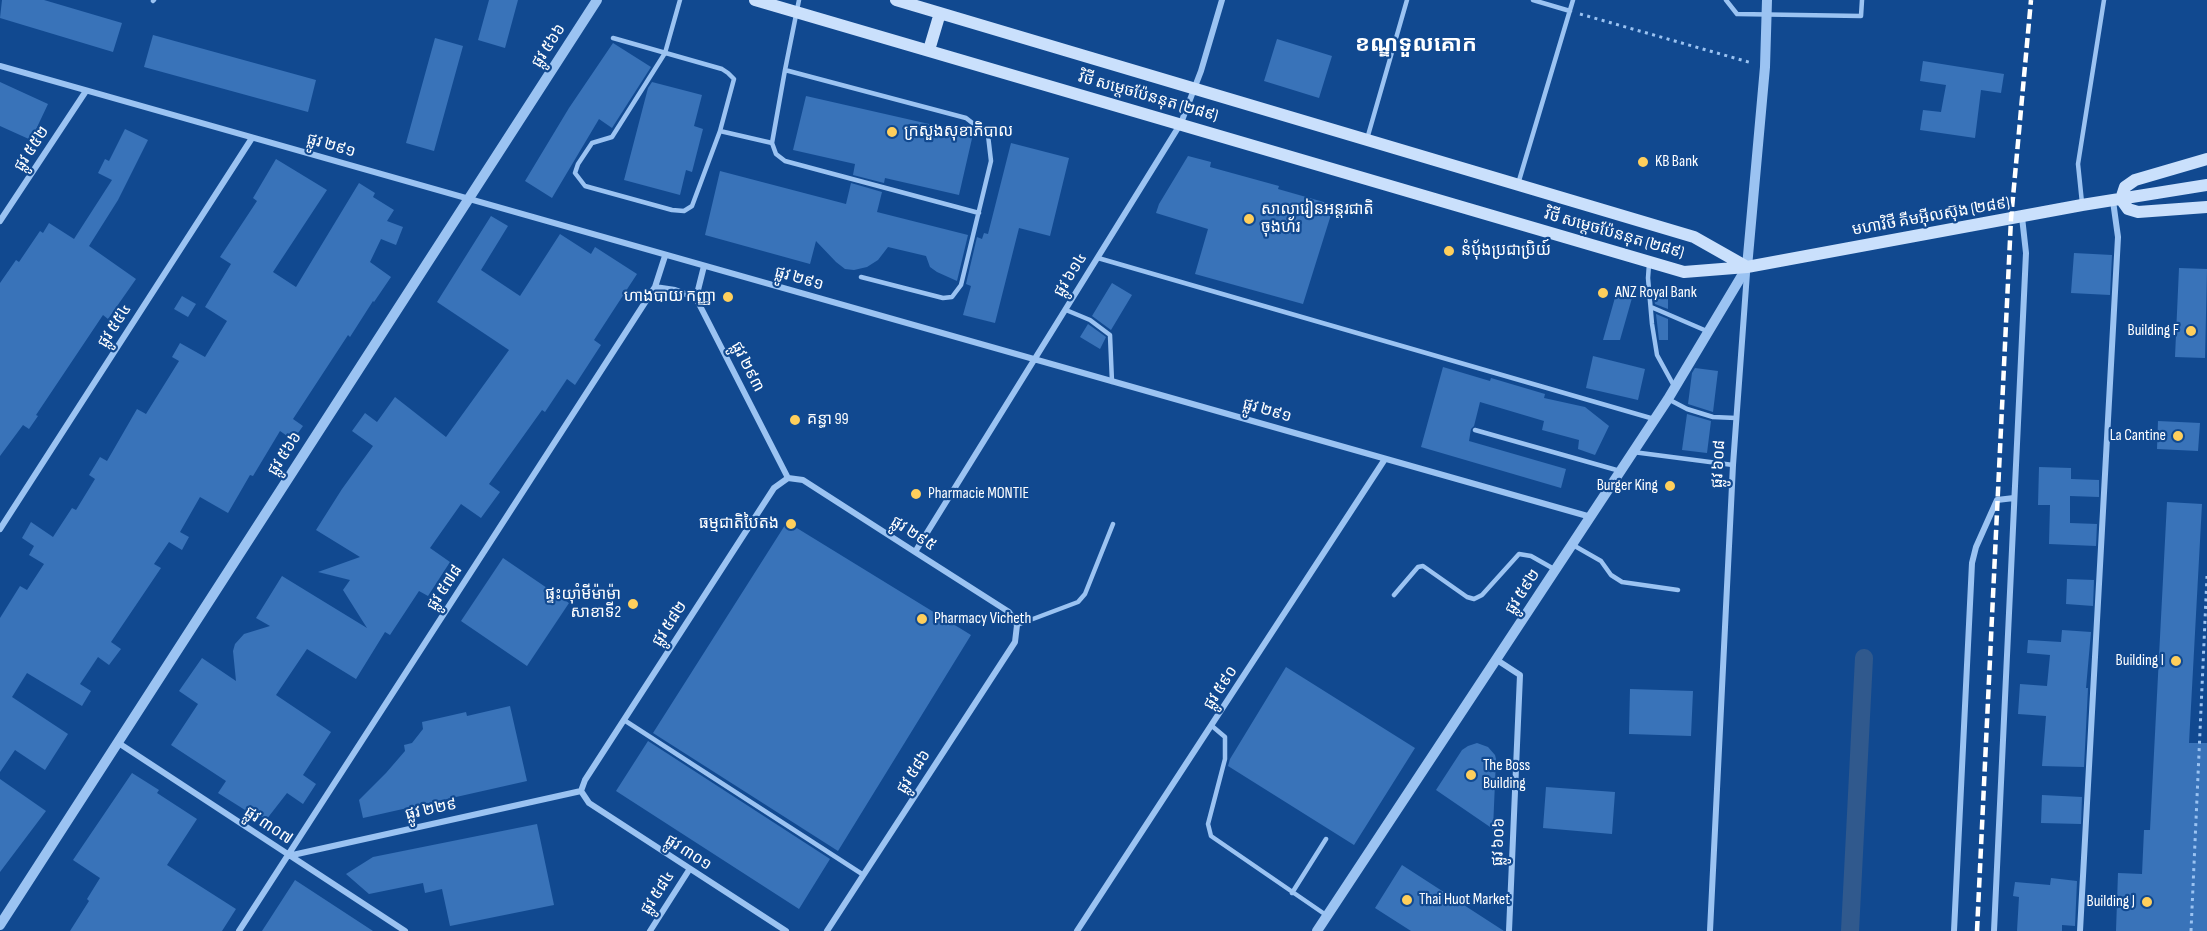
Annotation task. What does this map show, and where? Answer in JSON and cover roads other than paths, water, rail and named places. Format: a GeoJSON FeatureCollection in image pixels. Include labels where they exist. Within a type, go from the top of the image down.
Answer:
{"type":"FeatureCollection","features":[{"type":"Feature","properties":{"kind":"main road","name":"វិថី សម្តេចប៉ែននុត (២៨៩)"},"geometry":{"type":"LineString","coordinates":[[755,0],[797,6],[929,50],[1684,272],[1747,267]]}},
{"type":"Feature","properties":{"kind":"main road","name":"វិថី សម្តេចប៉ែននុត (២៨៩)"},"geometry":{"type":"LineString","coordinates":[[897,0],[1694,237],[1747,267]]}},
{"type":"Feature","properties":{"kind":"main road"},"geometry":{"type":"LineString","coordinates":[[929,50],[940,13]]}},
{"type":"Feature","properties":{"kind":"main road"},"geometry":{"type":"LineString","coordinates":[[2207,159],[2135,180],[2125,187],[2117,200],[2128,209],[2138,212],[2207,207]]}},
{"type":"Feature","properties":{"kind":"main road","name":"មហាវិថី គីមអ៊ីលស៊ុង (២៨៩)"},"geometry":{"type":"LineString","coordinates":[[1747,267],[2207,185]]}},
{"type":"Feature","properties":{"kind":"street","name":"ផ្លូវ ៥៦៦"},"geometry":{"type":"LineString","coordinates":[[0,925],[597,0]]}},
{"type":"Feature","properties":{"kind":"street","name":"ផ្លូវ ៦១៤"},"geometry":{"type":"LineString","coordinates":[[915,552],[1181,123],[1196,88],[1222,0]]}},
{"type":"Feature","properties":{"kind":"street","name":"ផ្លូវ ៦០៨"},"geometry":{"type":"LineString","coordinates":[[1710,931],[1733,465],[1747,267],[1765,67],[1767,0]]}},
{"type":"Feature","properties":{"kind":"street","name":"ផ្លូវ ២៩១"},"geometry":{"type":"LineString","coordinates":[[0,66],[1591,517]]}},
{"type":"Feature","properties":{"kind":"street","name":"ផ្លូវ ៥៥២"},"geometry":{"type":"LineString","coordinates":[[0,221],[86,90]]}},
{"type":"Feature","properties":{"kind":"street","name":"ផ្លូវ ៥៥៤"},"geometry":{"type":"LineString","coordinates":[[0,529],[252,138]]}},
{"type":"Feature","properties":{"kind":"street"},"geometry":{"type":"LineString","coordinates":[[2080,931],[2118,237],[2117,200]]}},
{"type":"Feature","properties":{"kind":"street"},"geometry":{"type":"LineString","coordinates":[[1994,931],[2026,253],[2022,218]]}},
{"type":"Feature","properties":{"kind":"street","name":"ផ្លូវ ៥៧៨"},"geometry":{"type":"LineString","coordinates":[[239,931],[655,287],[665,256]]}},
{"type":"Feature","properties":{"kind":"street"},"geometry":{"type":"LineString","coordinates":[[655,287],[675,290],[696,298],[704,266]]}},
{"type":"Feature","properties":{"kind":"street","name":"ផ្លូវ ៥៩២"},"geometry":{"type":"LineString","coordinates":[[1317,931],[1655,420],[1747,267]]}},
{"type":"Feature","properties":{"kind":"street","name":"ផ្លូវ ២៩៣"},"geometry":{"type":"LineString","coordinates":[[696,298],[788,478]]}},
{"type":"Feature","properties":{"kind":"street","name":"ផ្លូវ ៥៩០"},"geometry":{"type":"LineString","coordinates":[[1077,931],[1385,459]]}},
{"type":"Feature","properties":{"kind":"street","name":"ផ្លូវ ២៩៥"},"geometry":{"type":"LineString","coordinates":[[788,478],[803,480],[1009,612],[1017,625]]}},
{"type":"Feature","properties":{"kind":"street","name":"ផ្លូវ ៥៨២"},"geometry":{"type":"LineString","coordinates":[[581,791],[585,780],[774,488],[788,478]]}},
{"type":"Feature","properties":{"kind":"street"},"geometry":{"type":"LineString","coordinates":[[1954,931],[1972,564],[1976,547],[1998,500],[2014,498]]}},
{"type":"Feature","properties":{"kind":"street","name":"ផ្លូវ ៥៨៦"},"geometry":{"type":"LineString","coordinates":[[827,931],[1015,642],[1017,625]]}},
{"type":"Feature","properties":{"kind":"street","name":"ផ្លូវ ៦០៦"},"geometry":{"type":"LineString","coordinates":[[1497,660],[1520,675],[1509,931]]}},
{"type":"Feature","properties":{"kind":"street","name":"ផ្លូវ ៣០៧"},"geometry":{"type":"LineString","coordinates":[[117,742],[405,931]]}},
{"type":"Feature","properties":{"kind":"street","name":"ផ្លូវ ២២៩"},"geometry":{"type":"LineString","coordinates":[[288,856],[581,791]]}},
{"type":"Feature","properties":{"kind":"street","name":"ផ្លូវ ៣០១"},"geometry":{"type":"LineString","coordinates":[[581,791],[589,803],[786,931]]}},
{"type":"Feature","properties":{"kind":"street","name":"ផ្លូវ ៥៨៤"},"geometry":{"type":"LineString","coordinates":[[650,931],[689,870]]}},
{"type":"Feature","properties":{"kind":"lane"},"geometry":{"type":"LineString","coordinates":[[613,38],[665,53],[722,69],[734,79],[720,131],[692,206],[684,211],[672,210],[585,186],[575,173],[578,164],[592,143],[612,137],[665,53],[680,0]]}},
{"type":"Feature","properties":{"kind":"lane"},"geometry":{"type":"LineString","coordinates":[[1367,139],[1407,0]]}},
{"type":"Feature","properties":{"kind":"lane"},"geometry":{"type":"LineString","coordinates":[[1533,0],[1569,10]]}},
{"type":"Feature","properties":{"kind":"lane"},"geometry":{"type":"LineString","coordinates":[[1518,184],[1573,0]]}},
{"type":"Feature","properties":{"kind":"lane"},"geometry":{"type":"LineString","coordinates":[[1726,0],[1737,14],[1861,16],[1862,0]]}},
{"type":"Feature","properties":{"kind":"lane"},"geometry":{"type":"LineString","coordinates":[[2082,206],[2078,164],[2104,0]]}},
{"type":"Feature","properties":{"kind":"lane"},"geometry":{"type":"LineString","coordinates":[[797,6],[772,144],[776,154],[785,161],[979,213]]}},
{"type":"Feature","properties":{"kind":"lane"},"geometry":{"type":"LineString","coordinates":[[785,70],[966,118],[988,135],[991,161],[961,285],[952,297],[943,298],[861,277]]}},
{"type":"Feature","properties":{"kind":"lane"},"geometry":{"type":"LineString","coordinates":[[720,131],[772,144]]}},
{"type":"Feature","properties":{"kind":"lane"},"geometry":{"type":"LineString","coordinates":[[1098,258],[1655,420]]}},
{"type":"Feature","properties":{"kind":"lane"},"geometry":{"type":"LineString","coordinates":[[1649,262],[1648,278],[1657,355],[1675,388]]}},
{"type":"Feature","properties":{"kind":"lane"},"geometry":{"type":"LineString","coordinates":[[1651,307],[1709,332]]}},
{"type":"Feature","properties":{"kind":"lane"},"geometry":{"type":"LineString","coordinates":[[1066,310],[1090,320],[1110,335],[1112,382]]}},
{"type":"Feature","properties":{"kind":"lane"},"geometry":{"type":"LineString","coordinates":[[1668,399],[1687,409],[1713,417],[1736,418]]}},
{"type":"Feature","properties":{"kind":"lane"},"geometry":{"type":"LineString","coordinates":[[1475,430],[1620,471]]}},
{"type":"Feature","properties":{"kind":"lane"},"geometry":{"type":"LineString","coordinates":[[1633,452],[1733,465]]}},
{"type":"Feature","properties":{"kind":"lane"},"geometry":{"type":"LineString","coordinates":[[1017,625],[1078,602],[1085,594],[1113,524]]}},
{"type":"Feature","properties":{"kind":"lane"},"geometry":{"type":"LineString","coordinates":[[1572,544],[1601,561],[1611,575],[1622,582],[1678,590]]}},
{"type":"Feature","properties":{"kind":"lane"},"geometry":{"type":"LineString","coordinates":[[1394,595],[1418,567],[1423,566],[1467,597],[1474,599],[1482,596],[1519,554],[1531,556],[1556,570]]}},
{"type":"Feature","properties":{"kind":"lane"},"geometry":{"type":"LineString","coordinates":[[624,720],[862,874]]}},
{"type":"Feature","properties":{"kind":"lane"},"geometry":{"type":"LineString","coordinates":[[1212,726],[1225,737],[1225,759],[1208,824],[1211,836],[1327,916]]}},
{"type":"Feature","properties":{"kind":"lane"},"geometry":{"type":"LineString","coordinates":[[1292,893],[1326,839]]}},
{"type":"Feature","properties":{"kind":"waterway"},"geometry":{"type":"LineString","coordinates":[[1850,931],[1864,658]]}},
{"type":"Feature","properties":{"kind":"railway"},"geometry":{"type":"LineString","coordinates":[[1977,931],[2011,219],[2031,0]]}},
{"type":"Feature","properties":{"kind":"place","name":"ក្រសួងសុខាភិបាល"},"geometry":{"type":"Point","coordinates":[892,132]}},
{"type":"Feature","properties":{"kind":"place","name":"KB Bank"},"geometry":{"type":"Point","coordinates":[1643,162]}},
{"type":"Feature","properties":{"kind":"place","name":"សាលារៀនអន្តរជាតិ ចុងហ័រ"},"geometry":{"type":"Point","coordinates":[1249,219]}},
{"type":"Feature","properties":{"kind":"place","name":"នំបុ័ងប្រជាប្រិយ៍"},"geometry":{"type":"Point","coordinates":[1449,251]}},
{"type":"Feature","properties":{"kind":"place","name":"ANZ Royal Bank"},"geometry":{"type":"Point","coordinates":[1603,293]}},
{"type":"Feature","properties":{"kind":"place","name":"ហាងបាយ កញ្ញា"},"geometry":{"type":"Point","coordinates":[728,297]}},
{"type":"Feature","properties":{"kind":"place","name":"Building F"},"geometry":{"type":"Point","coordinates":[2191,331]}},
{"type":"Feature","properties":{"kind":"place","name":"គន្ធា 99"},"geometry":{"type":"Point","coordinates":[795,420]}},
{"type":"Feature","properties":{"kind":"place","name":"La Cantine"},"geometry":{"type":"Point","coordinates":[2178,436]}},
{"type":"Feature","properties":{"kind":"place","name":"Burger King"},"geometry":{"type":"Point","coordinates":[1670,486]}},
{"type":"Feature","properties":{"kind":"place","name":"Pharmacie MONTIE"},"geometry":{"type":"Point","coordinates":[916,494]}},
{"type":"Feature","properties":{"kind":"place","name":"ធម្មជាតិបៃតង"},"geometry":{"type":"Point","coordinates":[791,524]}},
{"type":"Feature","properties":{"kind":"place","name":"ផ្ទះយ៉ាំមីម៉ាម៉ា សាខាទី2"},"geometry":{"type":"Point","coordinates":[633,604]}},
{"type":"Feature","properties":{"kind":"place","name":"Pharmacy Vicheth"},"geometry":{"type":"Point","coordinates":[922,619]}},
{"type":"Feature","properties":{"kind":"place","name":"Building I"},"geometry":{"type":"Point","coordinates":[2176,661]}},
{"type":"Feature","properties":{"kind":"place","name":"The Boss Building"},"geometry":{"type":"Point","coordinates":[1471,775]}},
{"type":"Feature","properties":{"kind":"place","name":"Thai Huot Market"},"geometry":{"type":"Point","coordinates":[1407,900]}},
{"type":"Feature","properties":{"kind":"place","name":"Building J"},"geometry":{"type":"Point","coordinates":[2147,902]}},
{"type":"Feature","properties":{"kind":"district","name":"ខណ្ឌទួលគោក"},"geometry":{"type":"Point","coordinates":[1416,45]}}]}
